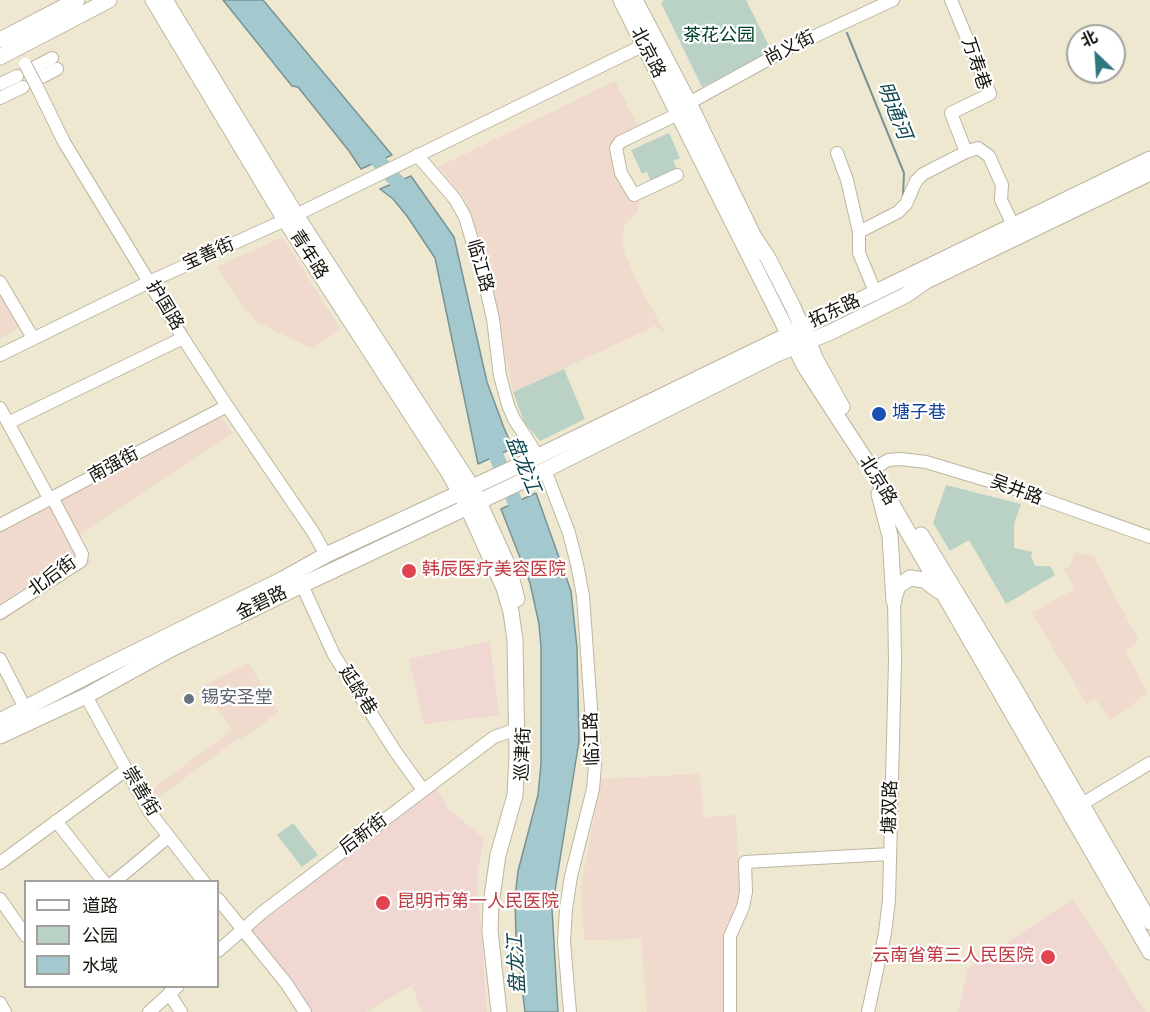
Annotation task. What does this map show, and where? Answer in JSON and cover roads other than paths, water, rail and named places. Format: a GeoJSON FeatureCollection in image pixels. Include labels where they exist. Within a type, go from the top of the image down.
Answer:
{"type":"FeatureCollection","features":[{"type":"Feature","properties":{"kind":"main road"},"geometry":{"type":"LineString","coordinates":[[1,45],[77,0]]}},
{"type":"Feature","properties":{"kind":"main road"},"geometry":{"type":"LineString","coordinates":[[1,45],[17,48],[109,0]]}},
{"type":"Feature","properties":{"kind":"main road","name":"青年路"},"geometry":{"type":"LineString","coordinates":[[153,0],[291,218],[473,497]]}},
{"type":"Feature","properties":{"kind":"main road","name":"青年路"},"geometry":{"type":"LineString","coordinates":[[165,0],[291,218]]}},
{"type":"Feature","properties":{"kind":"main road","name":"北京路"},"geometry":{"type":"LineString","coordinates":[[632,0],[644,45],[684,108]]}},
{"type":"Feature","properties":{"kind":"main road","name":"北京路"},"geometry":{"type":"LineString","coordinates":[[632,0],[684,108],[754,237],[768,258],[798,338],[845,431],[877,469],[1013,686],[1148,915]]}},
{"type":"Feature","properties":{"kind":"main road","name":"拓东路"},"geometry":{"type":"LineString","coordinates":[[523,472],[777,354],[798,338],[876,294],[1150,159]]}},
{"type":"Feature","properties":{"kind":"main road","name":"拓东路"},"geometry":{"type":"LineString","coordinates":[[798,338],[906,295],[926,281],[1150,173]]}},
{"type":"Feature","properties":{"kind":"main road"},"geometry":{"type":"LineString","coordinates":[[877,469],[890,536],[894,601]]}},
{"type":"Feature","properties":{"kind":"main road","name":"北京路"},"geometry":{"type":"LineString","coordinates":[[877,469],[945,597],[1150,952]]}},
{"type":"Feature","properties":{"kind":"main road","name":"金碧路"},"geometry":{"type":"LineString","coordinates":[[0,736],[86,696],[171,650],[523,472]]}},
{"type":"Feature","properties":{"kind":"main road","name":"金碧路"},"geometry":{"type":"LineString","coordinates":[[0,721],[283,579],[326,555],[473,497],[487,480],[523,472]]}},
{"type":"Feature","properties":{"kind":"main road","name":"巡津街"},"geometry":{"type":"LineString","coordinates":[[473,497],[511,612],[515,650],[515,795],[498,855],[491,904],[491,940],[499,1012]]}},
{"type":"Feature","properties":{"kind":"main road","name":"巡津街"},"geometry":{"type":"LineString","coordinates":[[473,497],[509,568],[523,640],[525,776],[521,805],[506,856],[499,908],[509,1012]]}},
{"type":"Feature","properties":{"kind":"main road"},"geometry":{"type":"LineString","coordinates":[[894,601],[898,586],[906,580],[915,578],[928,582],[945,597]]}},
{"type":"Feature","properties":{"kind":"street","name":"尚义街"},"geometry":{"type":"LineString","coordinates":[[676,175],[634,195],[621,172],[616,148],[620,142],[787,49],[893,0]]}},
{"type":"Feature","properties":{"kind":"street","name":"万寿巷"},"geometry":{"type":"LineString","coordinates":[[951,0],[990,94],[951,113],[966,152]]}},
{"type":"Feature","properties":{"kind":"street","name":"宝善街"},"geometry":{"type":"LineString","coordinates":[[0,355],[149,282],[291,218],[644,45]]}},
{"type":"Feature","properties":{"kind":"street","name":"护国路"},"geometry":{"type":"LineString","coordinates":[[17,48],[34,74],[64,142],[183,338],[226,406],[314,532],[326,555]]}},
{"type":"Feature","properties":{"kind":"street"},"geometry":{"type":"LineString","coordinates":[[34,74],[55,64]]}},
{"type":"Feature","properties":{"kind":"street"},"geometry":{"type":"LineString","coordinates":[[0,84],[20,81],[0,98]]}},
{"type":"Feature","properties":{"kind":"street"},"geometry":{"type":"LineString","coordinates":[[859,232],[898,212],[906,204],[912,187],[923,174],[978,148],[989,156],[1002,185],[1001,200],[1013,225]]}},
{"type":"Feature","properties":{"kind":"street"},"geometry":{"type":"LineString","coordinates":[[837,153],[847,180],[859,232],[859,253],[876,294]]}},
{"type":"Feature","properties":{"kind":"street","name":"临江路"},"geometry":{"type":"LineString","coordinates":[[417,155],[454,199],[465,217],[485,284],[500,376],[508,405],[541,463],[569,533],[583,596],[595,765],[593,789],[571,876],[566,909],[564,942],[570,1012]]}},
{"type":"Feature","properties":{"kind":"street"},"geometry":{"type":"LineString","coordinates":[[0,282],[33,338]]}},
{"type":"Feature","properties":{"kind":"street"},"geometry":{"type":"LineString","coordinates":[[8,423],[183,338]]}},
{"type":"Feature","properties":{"kind":"street","name":"南强街"},"geometry":{"type":"LineString","coordinates":[[0,525],[226,406]]}},
{"type":"Feature","properties":{"kind":"street"},"geometry":{"type":"LineString","coordinates":[[0,408],[51,500]]}},
{"type":"Feature","properties":{"kind":"street","name":"吴井路"},"geometry":{"type":"LineString","coordinates":[[877,469],[888,460],[926,462],[1009,487],[1150,537]]}},
{"type":"Feature","properties":{"kind":"street","name":"北后街"},"geometry":{"type":"LineString","coordinates":[[0,614],[81,568],[82,554],[51,500]]}},
{"type":"Feature","properties":{"kind":"street","name":"延龄巷"},"geometry":{"type":"LineString","coordinates":[[302,585],[334,655],[395,751],[423,790]]}},
{"type":"Feature","properties":{"kind":"street","name":"塘双路"},"geometry":{"type":"LineString","coordinates":[[868,1012],[885,933],[890,855],[895,660],[894,601]]}},
{"type":"Feature","properties":{"kind":"street"},"geometry":{"type":"LineString","coordinates":[[0,659],[25,708]]}},
{"type":"Feature","properties":{"kind":"street","name":"崇善街"},"geometry":{"type":"LineString","coordinates":[[86,696],[149,811],[202,880]]}},
{"type":"Feature","properties":{"kind":"street","name":"后新街"},"geometry":{"type":"LineString","coordinates":[[219,950],[242,929],[494,737],[516,729]]}},
{"type":"Feature","properties":{"kind":"street"},"geometry":{"type":"LineString","coordinates":[[1082,804],[1150,763]]}},
{"type":"Feature","properties":{"kind":"street"},"geometry":{"type":"LineString","coordinates":[[0,863],[126,770]]}},
{"type":"Feature","properties":{"kind":"street"},"geometry":{"type":"LineString","coordinates":[[56,820],[102,880]]}},
{"type":"Feature","properties":{"kind":"street"},"geometry":{"type":"LineString","coordinates":[[116,880],[168,837]]}},
{"type":"Feature","properties":{"kind":"street"},"geometry":{"type":"LineString","coordinates":[[730,1012],[730,936],[743,907],[746,892],[745,862],[890,855]]}},
{"type":"Feature","properties":{"kind":"street"},"geometry":{"type":"LineString","coordinates":[[0,899],[24,933]]}},
{"type":"Feature","properties":{"kind":"street"},"geometry":{"type":"LineString","coordinates":[[219,900],[286,983],[305,1012]]}},
{"type":"Feature","properties":{"kind":"street"},"geometry":{"type":"LineString","coordinates":[[149,1012],[174,990],[181,1012]]}},
{"type":"Feature","properties":{"kind":"street"},"geometry":{"type":"LineString","coordinates":[[0,1003],[5,1012]]}},
{"type":"Feature","properties":{"kind":"water"},"geometry":{"type":"Polygon","coordinates":[[[223,0],[263,0],[392,155],[361,169],[298,87],[292,86],[223,0]]]}},
{"type":"Feature","properties":{"kind":"water"},"geometry":{"type":"Polygon","coordinates":[[[411,176],[454,237],[487,382],[513,448],[478,464],[435,258],[407,216],[393,199],[380,189],[411,176]]]}},
{"type":"Feature","properties":{"kind":"water"},"geometry":{"type":"Polygon","coordinates":[[[536,493],[571,591],[577,648],[579,741],[552,909],[558,1012],[525,1012],[516,937],[515,897],[518,871],[538,795],[541,764],[541,647],[539,624],[530,583],[501,509],[536,493]]]}},
{"type":"Feature","properties":{"kind":"waterway","name":"明通河"},"geometry":{"type":"LineString","coordinates":[[847,33],[904,173],[903,196]]}},
{"type":"Feature","properties":{"kind":"waterway","name":"盘龙江"},"geometry":{"type":"LineString","coordinates":[[365,146],[409,195]]}},
{"type":"Feature","properties":{"kind":"waterway","name":"盘龙江"},"geometry":{"type":"LineString","coordinates":[[489,438],[523,522]]}},
{"type":"Feature","properties":{"kind":"place","name":"塘子巷"},"geometry":{"type":"Point","coordinates":[879,414]}},
{"type":"Feature","properties":{"kind":"place","name":"韩辰医疗美容医院"},"geometry":{"type":"Point","coordinates":[409,571]}},
{"type":"Feature","properties":{"kind":"place","name":"锡安圣堂"},"geometry":{"type":"Point","coordinates":[189,699]}},
{"type":"Feature","properties":{"kind":"place","name":"昆明市第一人民医院"},"geometry":{"type":"Point","coordinates":[383,903]}},
{"type":"Feature","properties":{"kind":"place","name":"云南省第三人民医院"},"geometry":{"type":"Point","coordinates":[1048,957]}},
{"type":"Feature","properties":{"kind":"park label","name":"茶花公园"},"geometry":{"type":"Point","coordinates":[719,37]}}]}
